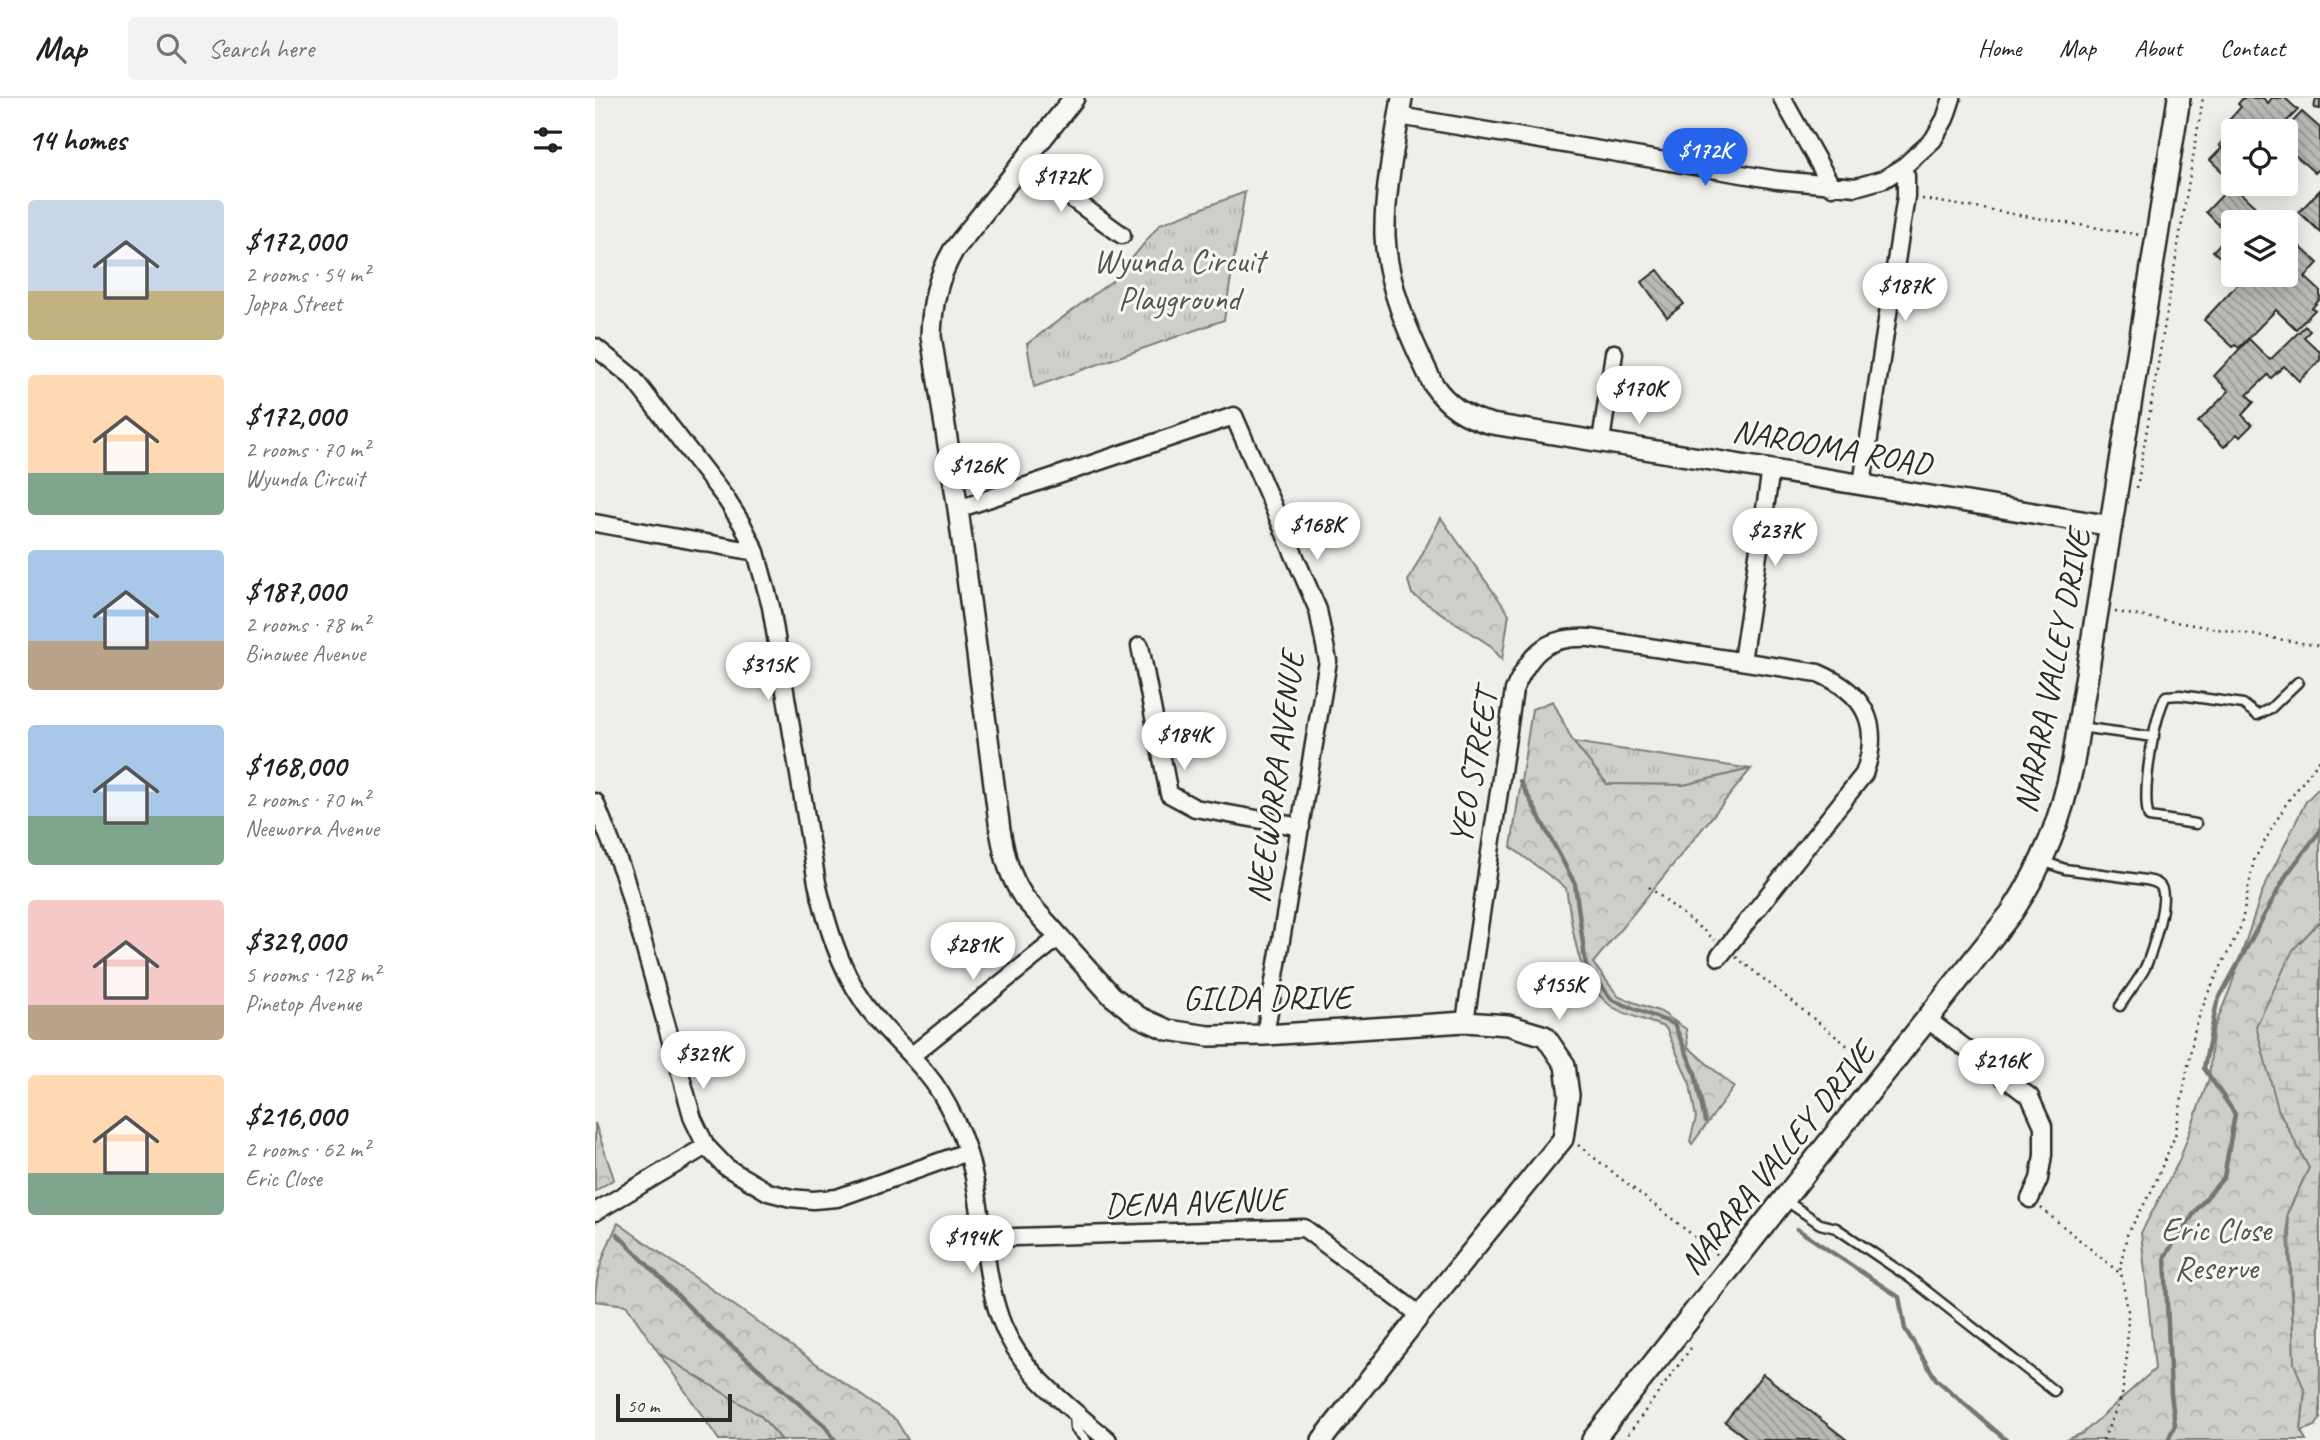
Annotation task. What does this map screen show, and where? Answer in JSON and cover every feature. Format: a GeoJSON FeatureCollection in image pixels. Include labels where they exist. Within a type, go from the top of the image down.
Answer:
{"type":"FeatureCollection","features":[{"type":"Feature","properties":{"kind":"main road","name":"NARARA VALLEY DRIVE"},"geometry":{"type":"LineString","coordinates":[[1597,1439],[2012,912],[2042,861],[2066,797],[2079,727],[2179,98]]}},
{"type":"Feature","properties":{"kind":"street","name":"GILDA DRIVE"},"geometry":{"type":"LineString","coordinates":[[1074,98],[953,251],[934,295],[931,336],[958,509],[1006,865],[1024,898],[1112,996],[1125,1008],[1154,1025],[1184,1034],[1209,1036],[1465,1022],[1508,1025],[1545,1036],[1565,1065],[1569,1095],[1563,1139],[1322,1440]]}},
{"type":"Feature","properties":{"kind":"street"},"geometry":{"type":"LineString","coordinates":[[1782,98],[1832,187]]}},
{"type":"Feature","properties":{"kind":"street"},"geometry":{"type":"LineString","coordinates":[[1401,107],[1693,167],[1832,187],[1856,187],[1884,179],[1902,168],[1933,140],[1945,119],[1952,98]]}},
{"type":"Feature","properties":{"kind":"street","name":"NAROOMA ROAD"},"geometry":{"type":"LineString","coordinates":[[1401,107],[1387,195],[1385,240],[1397,297],[1433,384],[1451,405],[1477,420],[2112,526]]}},
{"type":"Feature","properties":{"kind":"street"},"geometry":{"type":"LineString","coordinates":[[1023,163],[1122,235]]}},
{"type":"Feature","properties":{"kind":"street"},"geometry":{"type":"LineString","coordinates":[[1862,484],[1906,196],[1906,176],[1902,168]]}},
{"type":"Feature","properties":{"kind":"street"},"geometry":{"type":"LineString","coordinates":[[595,347],[632,377],[726,499],[755,552],[771,607],[817,883],[839,957],[862,1001],[944,1098],[958,1126],[967,1152],[1000,1321],[1029,1367],[1048,1388],[1108,1440]]}},
{"type":"Feature","properties":{"kind":"street"},"geometry":{"type":"LineString","coordinates":[[1601,440],[1614,353]]}},
{"type":"Feature","properties":{"kind":"street","name":"NEEWORRA AVENUE"},"geometry":{"type":"LineString","coordinates":[[958,509],[1234,416],[1318,610],[1328,661],[1265,1035]]}},
{"type":"Feature","properties":{"kind":"street"},"geometry":{"type":"LineString","coordinates":[[1742,661],[1771,469]]}},
{"type":"Feature","properties":{"kind":"street"},"geometry":{"type":"LineString","coordinates":[[595,523],[755,552]]}},
{"type":"Feature","properties":{"kind":"street","name":"YEO STREET"},"geometry":{"type":"LineString","coordinates":[[1465,1022],[1514,690],[1529,661],[1548,644],[1573,637],[1818,673],[1850,690],[1866,714],[1871,731],[1871,748],[1864,775],[1723,953]]}},
{"type":"Feature","properties":{"kind":"street"},"geometry":{"type":"LineString","coordinates":[[1140,646],[1170,794],[1195,808],[1301,827]]}},
{"type":"Feature","properties":{"kind":"street"},"geometry":{"type":"LineString","coordinates":[[595,802],[624,875],[683,1091],[706,1146],[726,1167],[768,1192],[813,1200],[837,1198],[967,1152]]}},
{"type":"Feature","properties":{"kind":"street"},"geometry":{"type":"LineString","coordinates":[[911,1056],[1059,937]]}},
{"type":"Feature","properties":{"kind":"street"},"geometry":{"type":"LineString","coordinates":[[1928,1020],[2030,1097],[2043,1126],[2043,1155],[2039,1179],[2031,1196]]}},
{"type":"Feature","properties":{"kind":"street"},"geometry":{"type":"LineString","coordinates":[[595,1212],[706,1146]]}},
{"type":"Feature","properties":{"kind":"street","name":"DENA AVENUE"},"geometry":{"type":"LineString","coordinates":[[985,1238],[1304,1228],[1420,1315]]}},
{"type":"Feature","properties":{"kind":"lane"},"geometry":{"type":"LineString","coordinates":[[2196,824],[2149,817],[2146,800],[2154,737],[2162,703],[2167,696],[2180,695],[2243,704],[2257,715],[2271,708],[2298,682]]}},
{"type":"Feature","properties":{"kind":"lane"},"geometry":{"type":"LineString","coordinates":[[2079,727],[2154,737]]}},
{"type":"Feature","properties":{"kind":"lane"},"geometry":{"type":"LineString","coordinates":[[2042,861],[2065,869],[2147,880],[2161,887],[2164,895],[2162,912],[2145,967],[2120,1006]]}},
{"type":"Feature","properties":{"kind":"lane"},"geometry":{"type":"LineString","coordinates":[[1784,1200],[1820,1224],[1846,1234],[1910,1278],[2054,1391]]}},
{"type":"Feature","properties":{"kind":"lane"},"geometry":{"type":"LineString","coordinates":[[1074,1411],[1075,1428],[1086,1440]]}},
{"type":"Feature","properties":{"kind":"path"},"geometry":{"type":"LineString","coordinates":[[2135,497],[2203,98]]}},
{"type":"Feature","properties":{"kind":"path"},"geometry":{"type":"LineString","coordinates":[[1906,196],[2140,235]]}},
{"type":"Feature","properties":{"kind":"path"},"geometry":{"type":"LineString","coordinates":[[2098,610],[2320,646]]}},
{"type":"Feature","properties":{"kind":"path"},"geometry":{"type":"LineString","coordinates":[[2103,1440],[2122,1396],[2127,1355],[2129,1311],[2120,1267],[2127,1235],[2152,1190],[2175,1136],[2195,1028],[2208,993],[2241,926],[2254,860],[2286,804],[2320,759]]}},
{"type":"Feature","properties":{"kind":"path"},"geometry":{"type":"LineString","coordinates":[[1650,887],[1723,953],[1871,1064]]}},
{"type":"Feature","properties":{"kind":"path"},"geometry":{"type":"LineString","coordinates":[[1564,1134],[1732,1266]]}},
{"type":"Feature","properties":{"kind":"path"},"geometry":{"type":"LineString","coordinates":[[2031,1196],[2043,1212],[2122,1275]]}},
{"type":"Feature","properties":{"kind":"path"},"geometry":{"type":"LineString","coordinates":[[1624,1440],[1691,1348]]}},
{"type":"Feature","properties":{"kind":"green space","name":"Wyunda Circuit Playground"},"geometry":{"type":"Polygon","coordinates":[[[1245,192],[1224,320],[1034,387],[1027,344],[1116,278],[1160,224],[1245,192]]]}},
{"type":"Feature","properties":{"kind":"green space"},"geometry":{"type":"Polygon","coordinates":[[[1441,518],[1509,614],[1502,660],[1491,646],[1412,594],[1408,581],[1441,518]]]}},
{"type":"Feature","properties":{"kind":"green space"},"geometry":{"type":"Polygon","coordinates":[[[1553,701],[1573,742],[1607,784],[1684,785],[1751,769],[1593,963],[1619,997],[1661,1012],[1686,1029],[1688,1047],[1734,1087],[1692,1144],[1690,1141],[1696,1118],[1690,1084],[1666,1028],[1616,1009],[1599,995],[1590,982],[1578,952],[1566,888],[1511,847],[1532,709],[1553,701]]]}},
{"type":"Feature","properties":{"kind":"green space"},"geometry":{"type":"Polygon","coordinates":[[[1573,742],[1751,769],[1684,785],[1607,784],[1573,742]]]}},
{"type":"Feature","properties":{"kind":"green space","name":"Eric Close Reserve"},"geometry":{"type":"Polygon","coordinates":[[[2320,787],[2320,921],[2293,950],[2278,1109],[2309,1168],[2287,1214],[2294,1353],[2305,1391],[2301,1431],[2306,1440],[2066,1440],[2083,1433],[2155,1369],[2141,1233],[2179,1161],[2209,1078],[2213,1031],[2262,892],[2306,801],[2320,787]]]}},
{"type":"Feature","properties":{"kind":"green space"},"geometry":{"type":"Polygon","coordinates":[[[2320,921],[2320,1419],[2315,1426],[2301,1431],[2305,1392],[2294,1363],[2290,1231],[2287,1214],[2309,1168],[2278,1109],[2256,1026],[2293,950],[2320,921]]]}},
{"type":"Feature","properties":{"kind":"green space"},"geometry":{"type":"Polygon","coordinates":[[[595,1123],[614,1179],[595,1191],[595,1123]]]}},
{"type":"Feature","properties":{"kind":"green space"},"geometry":{"type":"Polygon","coordinates":[[[618,1223],[896,1420],[908,1440],[782,1440],[761,1416],[659,1353],[626,1305],[595,1301],[599,1271],[618,1223]]]}},
{"type":"Feature","properties":{"kind":"green space"},"geometry":{"type":"Polygon","coordinates":[[[659,1353],[761,1416],[782,1440],[719,1440],[659,1353]]]}},
{"type":"Feature","properties":{"kind":"building"},"geometry":{"type":"Polygon","coordinates":[[[2243,98],[2263,98],[2268,103],[2272,98],[2285,98],[2298,110],[2289,119],[2230,119],[2241,107],[2238,104],[2243,98]]]}},
{"type":"Feature","properties":{"kind":"building"},"geometry":{"type":"Polygon","coordinates":[[[2316,98],[2320,99],[2320,109],[2314,108],[2316,98]]]}},
{"type":"Feature","properties":{"kind":"building"},"geometry":{"type":"Polygon","coordinates":[[[2302,112],[2320,128],[2320,168],[2315,173],[2298,158],[2298,119],[2295,119],[2302,112]]]}},
{"type":"Feature","properties":{"kind":"building"},"geometry":{"type":"Polygon","coordinates":[[[2221,149],[2221,171],[2210,160],[2221,149]]]}},
{"type":"Feature","properties":{"kind":"building"},"geometry":{"type":"Polygon","coordinates":[[[2320,190],[2320,232],[2299,212],[2320,190]]]}},
{"type":"Feature","properties":{"kind":"building"},"geometry":{"type":"Polygon","coordinates":[[[2221,196],[2244,196],[2259,210],[2221,210],[2221,227],[2206,212],[2221,196]]]}},
{"type":"Feature","properties":{"kind":"building"},"geometry":{"type":"Polygon","coordinates":[[[2221,243],[2221,258],[2213,251],[2221,243]]]}},
{"type":"Feature","properties":{"kind":"building"},"geometry":{"type":"Polygon","coordinates":[[[2298,245],[2318,263],[2305,277],[2320,291],[2320,299],[2312,308],[2315,310],[2296,329],[2276,310],[2239,348],[2235,345],[2233,347],[2204,320],[2235,287],[2298,287],[2298,245]]]}},
{"type":"Feature","properties":{"kind":"building"},"geometry":{"type":"Polygon","coordinates":[[[1658,270],[1684,304],[1667,317],[1642,282],[1658,270]]]}},
{"type":"Feature","properties":{"kind":"building"},"geometry":{"type":"Polygon","coordinates":[[[2305,326],[2310,331],[2304,337],[2320,352],[2320,360],[2299,381],[2284,366],[2271,378],[2268,375],[2247,395],[2254,402],[2242,415],[2252,425],[2240,437],[2237,434],[2224,447],[2198,422],[2229,391],[2214,376],[2249,339],[2270,360],[2305,326]]]}},
{"type":"Feature","properties":{"kind":"building"},"geometry":{"type":"Polygon","coordinates":[[[1763,1374],[1847,1440],[1749,1440],[1725,1422],[1763,1374]]]}},
{"type":"Feature","properties":{"kind":"waterway"},"geometry":{"type":"LineString","coordinates":[[1520,781],[1575,884],[1586,966],[1612,1000],[1674,1024],[1695,1073],[1705,1121]]}},
{"type":"Feature","properties":{"kind":"waterway"},"geometry":{"type":"LineString","coordinates":[[2168,1440],[2175,1425],[2171,1394],[2165,1256],[2197,1209],[2224,1177],[2235,1114],[2204,1068],[2217,1002],[2287,874],[2320,831]]}},
{"type":"Feature","properties":{"kind":"waterway"},"geometry":{"type":"LineString","coordinates":[[1797,1229],[1899,1297],[1905,1329],[1936,1379],[2006,1440]]}},
{"type":"Feature","properties":{"kind":"waterway"},"geometry":{"type":"LineString","coordinates":[[617,1234],[706,1324],[825,1426],[835,1440]]}}]}
